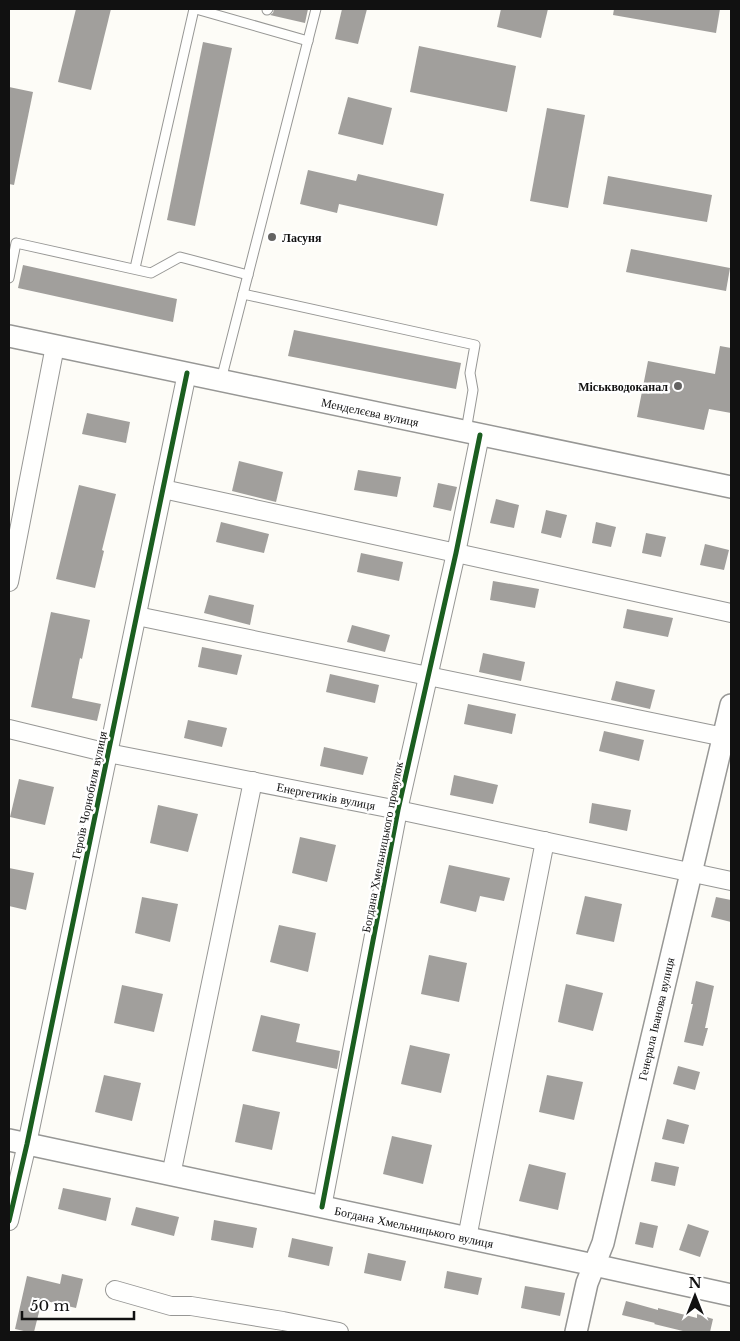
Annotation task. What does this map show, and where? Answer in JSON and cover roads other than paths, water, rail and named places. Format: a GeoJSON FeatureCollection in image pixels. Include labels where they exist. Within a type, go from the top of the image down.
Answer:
{"type":"FeatureCollection","features":[{"type":"Feature","properties":{"kind":"street","name":"Менделєєва вулиця"},"geometry":{"type":"LineString","coordinates":[[9,336],[731,487]]}},
{"type":"Feature","properties":{"kind":"street"},"geometry":{"type":"LineString","coordinates":[[9,582],[55,346]]}},
{"type":"Feature","properties":{"kind":"street","name":"Героїв Чорнобиля вулиця"},"geometry":{"type":"LineString","coordinates":[[9,1220],[18,1142],[108,752],[187,373]]}},
{"type":"Feature","properties":{"kind":"street","name":"Богдана Хмельницького провулок"},"geometry":{"type":"LineString","coordinates":[[322,1207],[398,810],[456,553],[473,433]]}},
{"type":"Feature","properties":{"kind":"street"},"geometry":{"type":"LineString","coordinates":[[163,490],[731,613]]}},
{"type":"Feature","properties":{"kind":"street"},"geometry":{"type":"LineString","coordinates":[[137,616],[724,737]]}},
{"type":"Feature","properties":{"kind":"street","name":"Генерала Іванова вулиця"},"geometry":{"type":"LineString","coordinates":[[576,1332],[587,1283],[603,1243],[731,704]]}},
{"type":"Feature","properties":{"kind":"street","name":"Енергетиків вулиця"},"geometry":{"type":"LineString","coordinates":[[9,730],[731,881]]}},
{"type":"Feature","properties":{"kind":"street"},"geometry":{"type":"LineString","coordinates":[[171,1175],[253,781]]}},
{"type":"Feature","properties":{"kind":"street"},"geometry":{"type":"LineString","coordinates":[[466,1238],[545,841]]}},
{"type":"Feature","properties":{"kind":"street","name":"Богдана Хмельницького вулиця"},"geometry":{"type":"LineString","coordinates":[[18,1142],[594,1264],[731,1295]]}},
{"type":"Feature","properties":{"kind":"street"},"geometry":{"type":"LineString","coordinates":[[115,1290],[171,1306],[192,1306],[282,1326],[339,1332]]}},
{"type":"Feature","properties":{"kind":"lane"},"geometry":{"type":"LineString","coordinates":[[135,268],[195,9],[308,41]]}},
{"type":"Feature","properties":{"kind":"lane"},"geometry":{"type":"LineString","coordinates":[[221,380],[316,9]]}},
{"type":"Feature","properties":{"kind":"lane"},"geometry":{"type":"LineString","coordinates":[[9,278],[16,243],[151,273],[180,257],[248,275]]}},
{"type":"Feature","properties":{"kind":"lane"},"geometry":{"type":"LineString","coordinates":[[243,294],[475,345],[470,373],[473,390],[473,433]]}},
{"type":"Feature","properties":{"kind":"place","name":"Ласуня"},"geometry":{"type":"Point","coordinates":[272,237]}},
{"type":"Feature","properties":{"kind":"place","name":"Міськводоканал"},"geometry":{"type":"Point","coordinates":[678,386]}}]}
